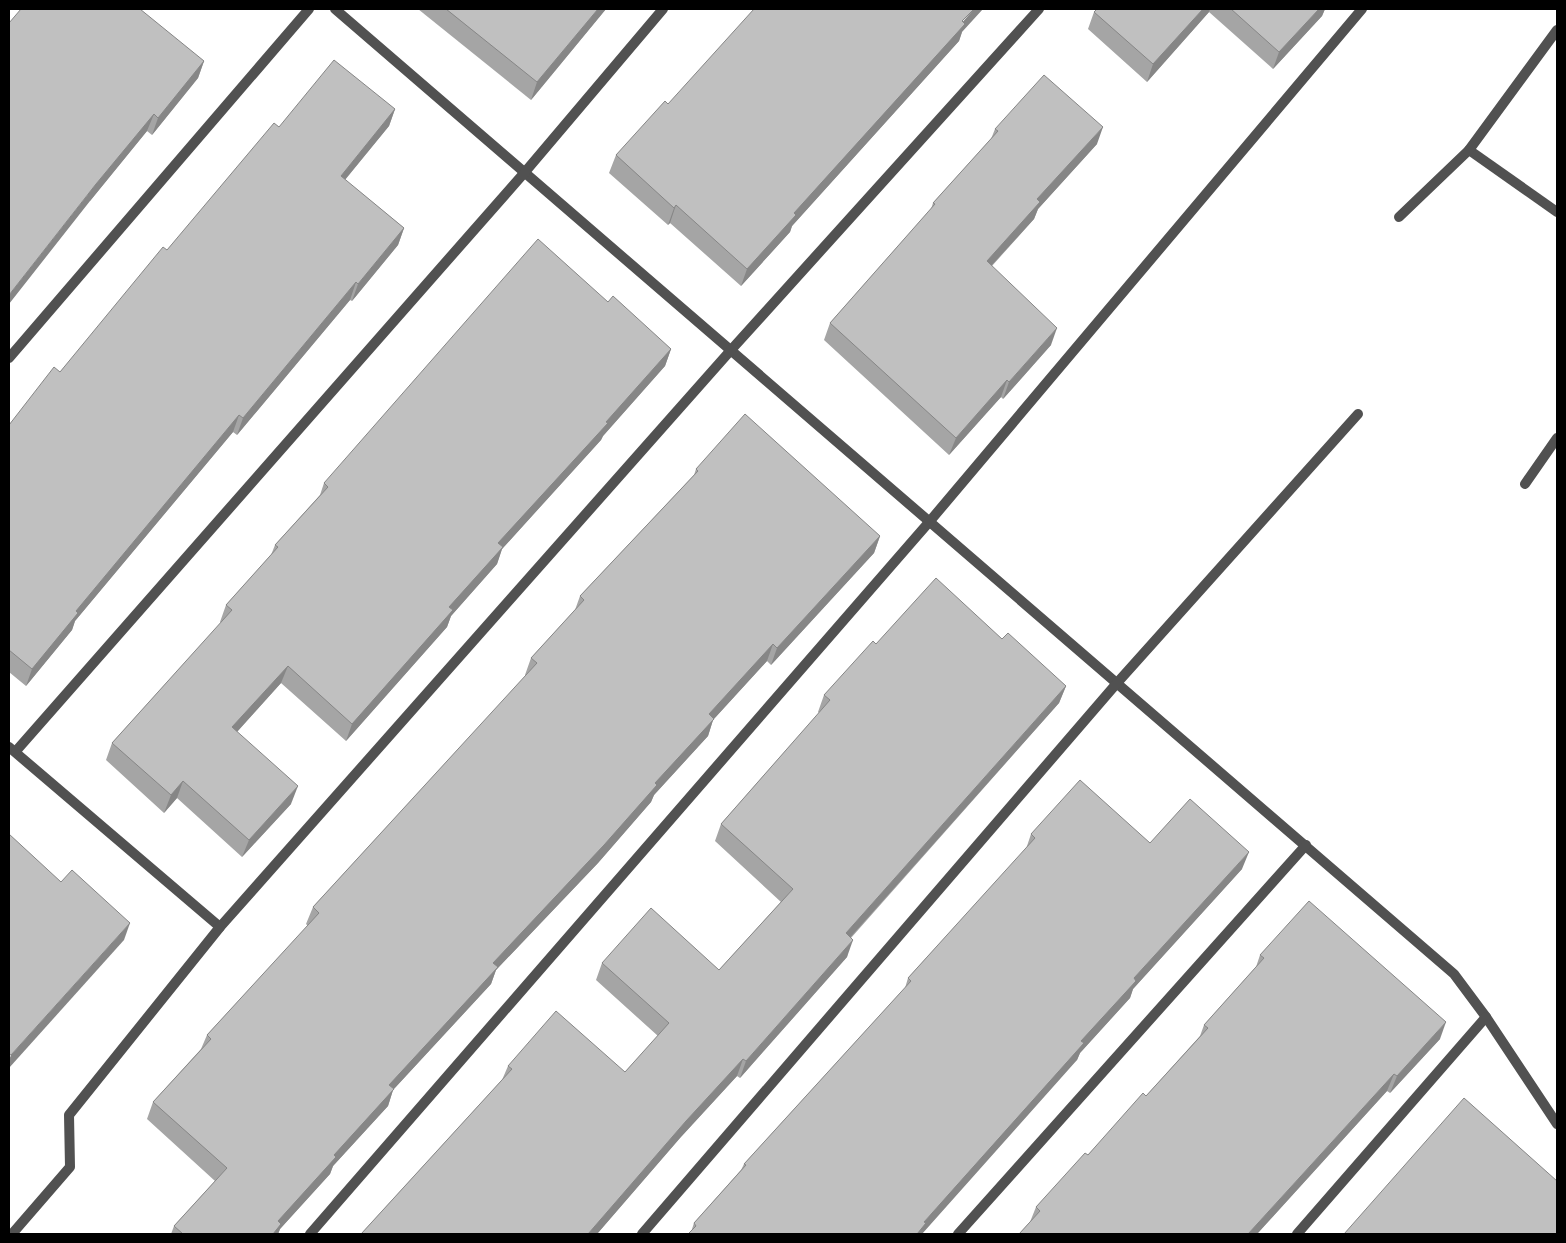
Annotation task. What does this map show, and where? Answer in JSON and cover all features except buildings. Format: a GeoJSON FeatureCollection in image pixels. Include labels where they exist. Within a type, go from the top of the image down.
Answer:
{"type":"FeatureCollection","features":[{"type":"Feature","properties":{"kind":"street"},"geometry":{"type":"LineString","coordinates":[[9,358],[309,9]]}},
{"type":"Feature","properties":{"kind":"street"},"geometry":{"type":"LineString","coordinates":[[335,9],[1454,974],[1486,1017],[1557,1124]]}},
{"type":"Feature","properties":{"kind":"street"},"geometry":{"type":"LineString","coordinates":[[220,928],[12,749],[524,172],[662,9]]}},
{"type":"Feature","properties":{"kind":"street"},"geometry":{"type":"LineString","coordinates":[[12,1234],[70,1167],[69,1115],[220,928],[731,350],[1039,9]]}},
{"type":"Feature","properties":{"kind":"street"},"geometry":{"type":"LineString","coordinates":[[310,1234],[930,521],[1362,9]]}},
{"type":"Feature","properties":{"kind":"street"},"geometry":{"type":"LineString","coordinates":[[1399,217],[1469,150],[1557,30]]}},
{"type":"Feature","properties":{"kind":"street"},"geometry":{"type":"LineString","coordinates":[[1469,150],[1557,212]]}},
{"type":"Feature","properties":{"kind":"street"},"geometry":{"type":"LineString","coordinates":[[642,1234],[1117,683],[1358,414]]}},
{"type":"Feature","properties":{"kind":"street"},"geometry":{"type":"LineString","coordinates":[[1525,484],[1557,438]]}},
{"type":"Feature","properties":{"kind":"street"},"geometry":{"type":"LineString","coordinates":[[958,1234],[1306,845]]}},
{"type":"Feature","properties":{"kind":"street"},"geometry":{"type":"LineString","coordinates":[[1297,1234],[1486,1017]]}}]}
